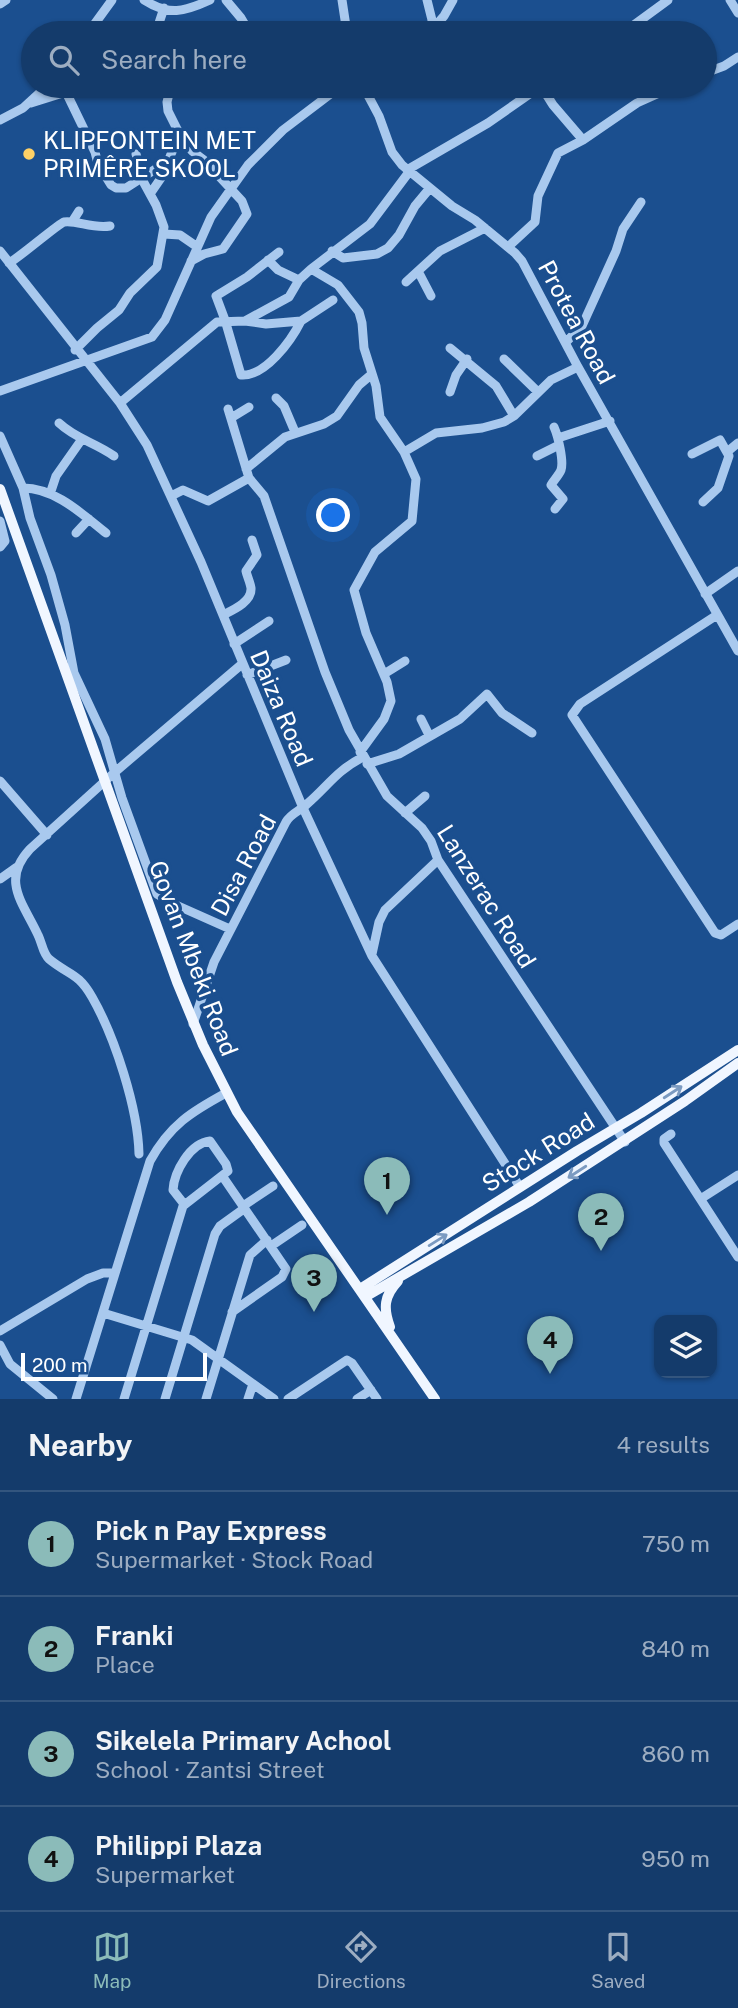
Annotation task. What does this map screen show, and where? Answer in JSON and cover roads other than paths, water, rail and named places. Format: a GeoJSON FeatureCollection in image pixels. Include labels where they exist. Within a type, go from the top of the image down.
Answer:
{"type":"FeatureCollection","features":[{"type":"Feature","properties":{"kind":"main road","name":"Govan Mbeki Road"},"geometry":{"type":"LineString","coordinates":[[0,489],[193,1024],[226,1093],[256,1140],[435,1399]]}},
{"type":"Feature","properties":{"kind":"main road","name":"Stock Road"},"geometry":{"type":"LineString","coordinates":[[362,1293],[520,1187],[738,1049]]}},
{"type":"Feature","properties":{"kind":"main road","name":"Stock Road"},"geometry":{"type":"LineString","coordinates":[[362,1293],[529,1202],[625,1142],[738,1063]]}},
{"type":"Feature","properties":{"kind":"main road"},"geometry":{"type":"LineString","coordinates":[[394,1339],[385,1310],[385,1299],[410,1269]]}},
{"type":"Feature","properties":{"kind":"street"},"geometry":{"type":"LineString","coordinates":[[0,4],[6,0]]}},
{"type":"Feature","properties":{"kind":"street"},"geometry":{"type":"LineString","coordinates":[[97,21],[112,0]]}},
{"type":"Feature","properties":{"kind":"street"},"geometry":{"type":"LineString","coordinates":[[144,0],[155,7],[187,11],[210,0]]}},
{"type":"Feature","properties":{"kind":"street"},"geometry":{"type":"LineString","coordinates":[[226,0],[243,21]]}},
{"type":"Feature","properties":{"kind":"street"},"geometry":{"type":"LineString","coordinates":[[342,0],[345,21]]}},
{"type":"Feature","properties":{"kind":"street"},"geometry":{"type":"LineString","coordinates":[[427,0],[430,21]]}},
{"type":"Feature","properties":{"kind":"street"},"geometry":{"type":"LineString","coordinates":[[440,21],[453,0]]}},
{"type":"Feature","properties":{"kind":"street"},"geometry":{"type":"LineString","coordinates":[[639,21],[667,0]]}},
{"type":"Feature","properties":{"kind":"street"},"geometry":{"type":"LineString","coordinates":[[730,0],[738,13]]}},
{"type":"Feature","properties":{"kind":"street"},"geometry":{"type":"LineString","coordinates":[[159,21],[163,8]]}},
{"type":"Feature","properties":{"kind":"street"},"geometry":{"type":"LineString","coordinates":[[717,69],[738,57]]}},
{"type":"Feature","properties":{"kind":"street"},"geometry":{"type":"LineString","coordinates":[[28,104],[34,98]]}},
{"type":"Feature","properties":{"kind":"street"},"geometry":{"type":"LineString","coordinates":[[0,120],[43,98]]}},
{"type":"Feature","properties":{"kind":"street"},"geometry":{"type":"LineString","coordinates":[[70,98],[98,164],[111,186],[126,188],[168,162]]}},
{"type":"Feature","properties":{"kind":"street"},"geometry":{"type":"LineString","coordinates":[[168,98],[168,111],[192,151],[204,160],[245,206],[246,218],[223,249],[191,261]]}},
{"type":"Feature","properties":{"kind":"street"},"geometry":{"type":"LineString","coordinates":[[0,391],[152,337],[165,320],[211,216],[248,165],[318,98]]}},
{"type":"Feature","properties":{"kind":"street","name":"Protea Road"},"geometry":{"type":"LineString","coordinates":[[370,98],[395,157],[408,171],[463,214],[475,220],[522,261],[578,367],[738,651]]}},
{"type":"Feature","properties":{"kind":"street"},"geometry":{"type":"LineString","coordinates":[[245,321],[289,297],[311,269],[370,225],[408,171],[524,98]]}},
{"type":"Feature","properties":{"kind":"street"},"geometry":{"type":"LineString","coordinates":[[549,98],[583,140]]}},
{"type":"Feature","properties":{"kind":"street"},"geometry":{"type":"LineString","coordinates":[[508,247],[534,222],[538,196],[557,155],[648,98]]}},
{"type":"Feature","properties":{"kind":"street"},"geometry":{"type":"LineString","coordinates":[[150,194],[180,134]]}},
{"type":"Feature","properties":{"kind":"street"},"geometry":{"type":"LineString","coordinates":[[75,350],[97,327],[119,310],[130,292],[154,272],[159,262],[164,234],[159,211],[142,178],[136,154]]}},
{"type":"Feature","properties":{"kind":"street"},"geometry":{"type":"LineString","coordinates":[[332,251],[343,258],[382,252],[395,242],[415,206],[430,188]]}},
{"type":"Feature","properties":{"kind":"street"},"geometry":{"type":"LineString","coordinates":[[566,342],[582,326],[623,229],[641,202]]}},
{"type":"Feature","properties":{"kind":"street"},"geometry":{"type":"LineString","coordinates":[[72,222],[79,211]]}},
{"type":"Feature","properties":{"kind":"street"},"geometry":{"type":"LineString","coordinates":[[9,263],[61,223],[72,222],[97,228],[110,226]]}},
{"type":"Feature","properties":{"kind":"street"},"geometry":{"type":"LineString","coordinates":[[406,282],[440,251],[485,228]]}},
{"type":"Feature","properties":{"kind":"street"},"geometry":{"type":"LineString","coordinates":[[164,234],[180,235],[196,246]]}},
{"type":"Feature","properties":{"kind":"street","name":"Daiza Road"},"geometry":{"type":"LineString","coordinates":[[0,251],[75,350],[120,403],[147,445],[223,614],[303,808],[372,956],[520,1187]]}},
{"type":"Feature","properties":{"kind":"street"},"geometry":{"type":"LineString","coordinates":[[279,252],[216,296],[239,372],[243,376],[259,369],[284,350],[301,321],[333,300]]}},
{"type":"Feature","properties":{"kind":"street"},"geometry":{"type":"LineString","coordinates":[[268,260],[278,270],[299,281]]}},
{"type":"Feature","properties":{"kind":"street"},"geometry":{"type":"LineString","coordinates":[[311,269],[338,285],[356,306],[362,318],[364,348],[380,417],[404,452],[416,482],[414,519],[373,554],[354,592],[366,633],[391,696],[390,706],[363,758]]}},
{"type":"Feature","properties":{"kind":"street"},"geometry":{"type":"LineString","coordinates":[[419,272],[431,296]]}},
{"type":"Feature","properties":{"kind":"street"},"geometry":{"type":"LineString","coordinates":[[273,307],[278,323]]}},
{"type":"Feature","properties":{"kind":"street"},"geometry":{"type":"LineString","coordinates":[[120,403],[217,321],[266,324],[301,321]]}},
{"type":"Feature","properties":{"kind":"street"},"geometry":{"type":"LineString","coordinates":[[450,348],[467,359],[496,386],[514,416]]}},
{"type":"Feature","properties":{"kind":"street"},"geometry":{"type":"LineString","coordinates":[[450,392],[456,375],[467,359]]}},
{"type":"Feature","properties":{"kind":"street"},"geometry":{"type":"LineString","coordinates":[[504,359],[538,392]]}},
{"type":"Feature","properties":{"kind":"street"},"geometry":{"type":"LineString","coordinates":[[404,452],[436,433],[493,426],[514,416],[551,380],[578,367]]}},
{"type":"Feature","properties":{"kind":"street"},"geometry":{"type":"LineString","coordinates":[[172,496],[183,491],[206,502],[248,473],[275,445],[295,432],[324,424],[337,416],[359,384],[372,374]]}},
{"type":"Feature","properties":{"kind":"street"},"geometry":{"type":"LineString","coordinates":[[276,398],[284,406],[295,432]]}},
{"type":"Feature","properties":{"kind":"street","name":"Lanzerac Road"},"geometry":{"type":"LineString","coordinates":[[248,407],[230,414],[248,473],[263,493],[325,672],[363,758],[387,796],[428,835],[438,860],[625,1142]]}},
{"type":"Feature","properties":{"kind":"street"},"geometry":{"type":"LineString","coordinates":[[537,456],[559,441],[610,421]]}},
{"type":"Feature","properties":{"kind":"street"},"geometry":{"type":"LineString","coordinates":[[59,423],[73,435],[96,444],[114,456]]}},
{"type":"Feature","properties":{"kind":"street"},"geometry":{"type":"LineString","coordinates":[[554,427],[562,465],[551,485],[563,499],[555,509]]}},
{"type":"Feature","properties":{"kind":"street"},"geometry":{"type":"LineString","coordinates":[[0,436],[23,488],[30,519],[51,575],[65,625],[72,665],[102,732],[158,895],[230,929]]}},
{"type":"Feature","properties":{"kind":"street"},"geometry":{"type":"LineString","coordinates":[[50,494],[55,476],[82,439]]}},
{"type":"Feature","properties":{"kind":"street"},"geometry":{"type":"LineString","coordinates":[[692,454],[720,440],[727,452],[728,457],[718,488],[703,502]]}},
{"type":"Feature","properties":{"kind":"street"},"geometry":{"type":"LineString","coordinates":[[727,452],[738,443]]}},
{"type":"Feature","properties":{"kind":"street"},"geometry":{"type":"LineString","coordinates":[[34,488],[55,476]]}},
{"type":"Feature","properties":{"kind":"street"},"geometry":{"type":"LineString","coordinates":[[23,488],[34,488],[50,494],[106,533]]}},
{"type":"Feature","properties":{"kind":"street"},"geometry":{"type":"LineString","coordinates":[[76,533],[89,519]]}},
{"type":"Feature","properties":{"kind":"street"},"geometry":{"type":"LineString","coordinates":[[0,521],[5,541],[0,547]]}},
{"type":"Feature","properties":{"kind":"street"},"geometry":{"type":"LineString","coordinates":[[223,614],[240,606],[250,594],[246,571],[257,555],[252,540]]}},
{"type":"Feature","properties":{"kind":"street"},"geometry":{"type":"LineString","coordinates":[[705,594],[738,570]]}},
{"type":"Feature","properties":{"kind":"street"},"geometry":{"type":"LineString","coordinates":[[717,615],[580,704],[572,715],[715,933],[721,935],[738,924]]}},
{"type":"Feature","properties":{"kind":"street"},"geometry":{"type":"LineString","coordinates":[[234,644],[269,621]]}},
{"type":"Feature","properties":{"kind":"street"},"geometry":{"type":"LineString","coordinates":[[247,675],[286,660]]}},
{"type":"Feature","properties":{"kind":"street"},"geometry":{"type":"LineString","coordinates":[[384,674],[405,661]]}},
{"type":"Feature","properties":{"kind":"street"},"geometry":{"type":"LineString","coordinates":[[139,1154],[133,1111],[114,1044],[78,977],[46,955],[17,894],[15,879],[23,857],[115,772],[242,664]]}},
{"type":"Feature","properties":{"kind":"street"},"geometry":{"type":"LineString","coordinates":[[363,758],[399,754],[466,715],[488,694],[502,713],[532,733]]}},
{"type":"Feature","properties":{"kind":"street"},"geometry":{"type":"LineString","coordinates":[[421,719],[429,735]]}},
{"type":"Feature","properties":{"kind":"street","name":"Disa Road"},"geometry":{"type":"LineString","coordinates":[[193,1024],[214,962],[291,814],[303,808],[340,770],[363,758]]}},
{"type":"Feature","properties":{"kind":"street"},"geometry":{"type":"LineString","coordinates":[[0,781],[47,835]]}},
{"type":"Feature","properties":{"kind":"street"},"geometry":{"type":"LineString","coordinates":[[405,813],[425,796]]}},
{"type":"Feature","properties":{"kind":"street"},"geometry":{"type":"LineString","coordinates":[[372,956],[379,922],[391,903],[438,860]]}},
{"type":"Feature","properties":{"kind":"street"},"geometry":{"type":"LineString","coordinates":[[0,879],[18,867]]}},
{"type":"Feature","properties":{"kind":"street"},"geometry":{"type":"LineString","coordinates":[[355,921],[367,926],[379,922]]}},
{"type":"Feature","properties":{"kind":"street"},"geometry":{"type":"LineString","coordinates":[[76,1399],[146,1170],[159,1145],[184,1117],[226,1093]]}},
{"type":"Feature","properties":{"kind":"street"},"geometry":{"type":"LineString","coordinates":[[671,1134],[664,1139],[664,1143],[738,1257]]}},
{"type":"Feature","properties":{"kind":"street"},"geometry":{"type":"LineString","coordinates":[[124,1399],[184,1204],[228,1171],[211,1143],[203,1142],[182,1164],[173,1186],[174,1192],[184,1204]]}},
{"type":"Feature","properties":{"kind":"street"},"geometry":{"type":"LineString","coordinates":[[702,1198],[738,1175]]}},
{"type":"Feature","properties":{"kind":"street"},"geometry":{"type":"LineString","coordinates":[[223,1177],[286,1267],[286,1273],[232,1312]]}},
{"type":"Feature","properties":{"kind":"street"},"geometry":{"type":"LineString","coordinates":[[165,1399],[218,1229],[273,1186]]}},
{"type":"Feature","properties":{"kind":"street"},"geometry":{"type":"LineString","coordinates":[[205,1399],[250,1254],[302,1224]]}},
{"type":"Feature","properties":{"kind":"street"},"geometry":{"type":"LineString","coordinates":[[0,1331],[87,1279],[103,1273],[115,1273]]}},
{"type":"Feature","properties":{"kind":"street"},"geometry":{"type":"LineString","coordinates":[[103,1313],[192,1340],[274,1399]]}},
{"type":"Feature","properties":{"kind":"street"},"geometry":{"type":"LineString","coordinates":[[0,1319],[13,1322]]}},
{"type":"Feature","properties":{"kind":"street"},"geometry":{"type":"LineString","coordinates":[[0,1345],[10,1364],[53,1399]]}},
{"type":"Feature","properties":{"kind":"street"},"geometry":{"type":"LineString","coordinates":[[288,1399],[346,1360],[352,1363],[377,1399]]}},
{"type":"Feature","properties":{"kind":"street"},"geometry":{"type":"LineString","coordinates":[[248,1399],[253,1384]]}},
{"type":"Feature","properties":{"kind":"street"},"geometry":{"type":"LineString","coordinates":[[357,1399],[371,1390]]}},
{"type":"Feature","properties":{"kind":"place","name":"KLIPFONTEIN MET PRIMÊRE SKOOL"},"geometry":{"type":"Point","coordinates":[29,154]}},
{"type":"Feature","properties":{"kind":"place","name":"Pick n Pay Express"},"geometry":{"type":"Point","coordinates":[387,1215]}},
{"type":"Feature","properties":{"kind":"place","name":"Franki"},"geometry":{"type":"Point","coordinates":[601,1251]}},
{"type":"Feature","properties":{"kind":"place","name":"Sikelela Primary Achool"},"geometry":{"type":"Point","coordinates":[314,1312]}},
{"type":"Feature","properties":{"kind":"place","name":"Philippi Plaza"},"geometry":{"type":"Point","coordinates":[550,1374]}}]}
